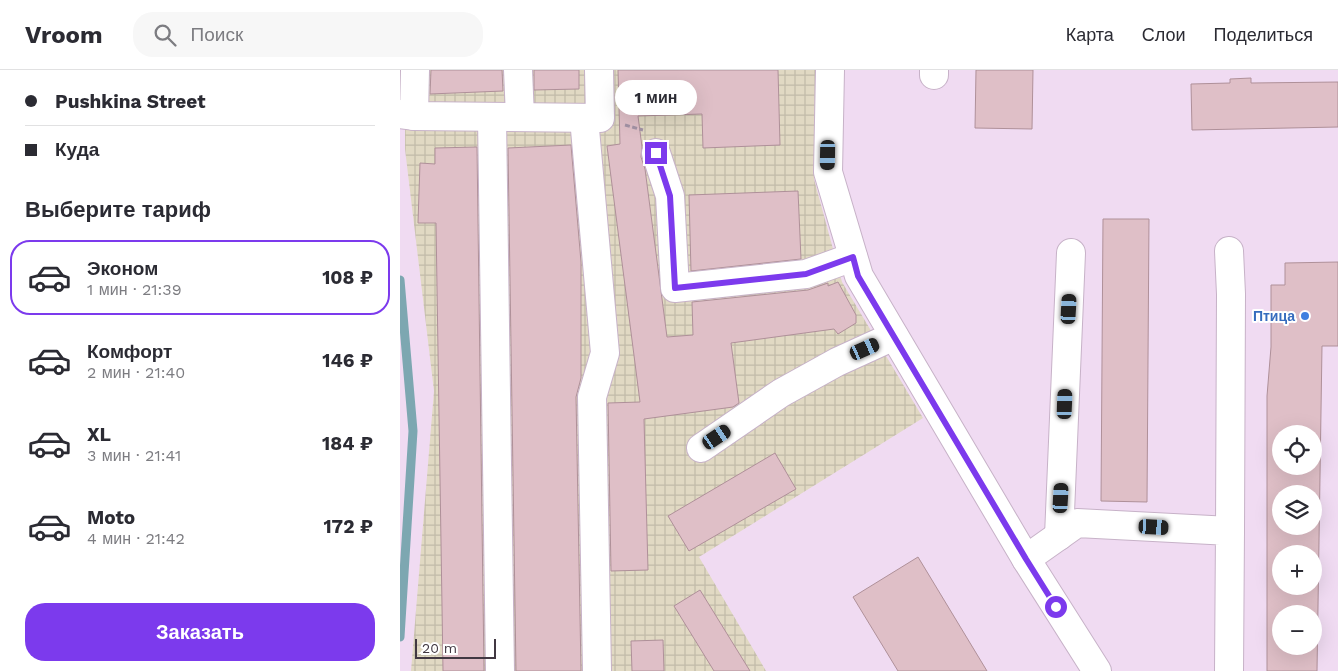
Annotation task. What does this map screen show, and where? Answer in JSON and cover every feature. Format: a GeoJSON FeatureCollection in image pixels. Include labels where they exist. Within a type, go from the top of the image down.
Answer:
{"type":"FeatureCollection","features":[{"type":"Feature","properties":{"kind":"street"},"geometry":{"type":"LineString","coordinates":[[415,70],[408,115],[592,118]]}},
{"type":"Feature","properties":{"kind":"street"},"geometry":{"type":"LineString","coordinates":[[518,70],[520,117]]}},
{"type":"Feature","properties":{"kind":"street"},"geometry":{"type":"LineString","coordinates":[[597,671],[592,397],[605,353],[592,118],[599,70]]}},
{"type":"Feature","properties":{"kind":"street"},"geometry":{"type":"LineString","coordinates":[[830,70],[828,172],[858,276],[1026,559],[1097,671]]}},
{"type":"Feature","properties":{"kind":"street"},"geometry":{"type":"LineString","coordinates":[[492,117],[500,671]]}},
{"type":"Feature","properties":{"kind":"street"},"geometry":{"type":"LineString","coordinates":[[656,153],[670,196],[675,288],[806,274],[853,257]]}},
{"type":"Feature","properties":{"kind":"street"},"geometry":{"type":"LineString","coordinates":[[1229,251],[1231,294],[1229,671]]}},
{"type":"Feature","properties":{"kind":"street"},"geometry":{"type":"LineString","coordinates":[[1059,536],[1071,253]]}},
{"type":"Feature","properties":{"kind":"street"},"geometry":{"type":"LineString","coordinates":[[701,448],[781,393],[837,362],[894,336]]}},
{"type":"Feature","properties":{"kind":"street"},"geometry":{"type":"LineString","coordinates":[[1026,559],[1077,523],[1230,532]]}},
{"type":"Feature","properties":{"kind":"path"},"geometry":{"type":"LineString","coordinates":[[592,118],[645,131],[656,153]]}},
{"type":"Feature","properties":{"kind":"shaded area"},"geometry":{"type":"Polygon","coordinates":[[[405,70],[815,70],[814,179],[842,282],[923,418],[699,557],[766,671],[411,671],[434,391],[405,149],[405,70]]]}},
{"type":"Feature","properties":{"kind":"building"},"geometry":{"type":"Polygon","coordinates":[[[431,70],[502,70],[503,91],[430,94],[431,70]]]}},
{"type":"Feature","properties":{"kind":"building"},"geometry":{"type":"Polygon","coordinates":[[[534,70],[579,70],[579,89],[534,90],[534,70]]]}},
{"type":"Feature","properties":{"kind":"building"},"geometry":{"type":"Polygon","coordinates":[[[618,70],[778,70],[780,145],[703,148],[702,114],[638,116],[642,147],[641,157],[645,169],[667,337],[693,335],[692,302],[808,290],[828,283],[828,286],[838,282],[856,315],[856,323],[838,334],[834,329],[731,343],[739,403],[733,407],[644,419],[648,570],[611,571],[608,403],[640,402],[607,146],[620,144],[618,70]]]}},
{"type":"Feature","properties":{"kind":"building"},"geometry":{"type":"Polygon","coordinates":[[[976,70],[1033,70],[1032,129],[975,128],[976,70]]]}},
{"type":"Feature","properties":{"kind":"building"},"geometry":{"type":"Polygon","coordinates":[[[1251,78],[1251,83],[1338,82],[1338,127],[1192,130],[1191,84],[1230,83],[1230,79],[1251,78]]]}},
{"type":"Feature","properties":{"kind":"building"},"geometry":{"type":"Polygon","coordinates":[[[571,145],[581,262],[581,378],[576,397],[581,671],[516,671],[508,148],[571,145]]]}},
{"type":"Feature","properties":{"kind":"building"},"geometry":{"type":"Polygon","coordinates":[[[477,147],[484,671],[443,671],[436,223],[418,223],[420,163],[435,164],[435,148],[477,147]]]}},
{"type":"Feature","properties":{"kind":"building"},"geometry":{"type":"Polygon","coordinates":[[[798,191],[801,259],[691,271],[689,195],[798,191]]]}},
{"type":"Feature","properties":{"kind":"building"},"geometry":{"type":"Polygon","coordinates":[[[1103,219],[1149,219],[1147,502],[1101,501],[1103,219]]]}},
{"type":"Feature","properties":{"kind":"building"},"geometry":{"type":"Polygon","coordinates":[[[1338,262],[1338,346],[1322,346],[1321,425],[1272,425],[1272,475],[1320,475],[1320,485],[1272,485],[1272,535],[1319,535],[1319,545],[1272,545],[1272,595],[1318,595],[1318,605],[1272,605],[1272,655],[1317,655],[1317,671],[1267,671],[1267,396],[1271,347],[1271,285],[1285,285],[1285,263],[1338,262]]]}},
{"type":"Feature","properties":{"kind":"building"},"geometry":{"type":"Polygon","coordinates":[[[775,453],[796,489],[689,551],[668,516],[775,453]]]}},
{"type":"Feature","properties":{"kind":"building"},"geometry":{"type":"Polygon","coordinates":[[[918,557],[987,671],[898,671],[853,597],[918,557]]]}},
{"type":"Feature","properties":{"kind":"building"},"geometry":{"type":"Polygon","coordinates":[[[700,590],[750,671],[714,671],[674,606],[700,590]]]}},
{"type":"Feature","properties":{"kind":"building"},"geometry":{"type":"Polygon","coordinates":[[[663,640],[664,671],[632,671],[631,641],[663,640]]]}},
{"type":"Feature","properties":{"kind":"waterway"},"geometry":{"type":"LineString","coordinates":[[400,280],[413,431],[400,637]]}},
{"type":"Feature","properties":{"kind":"place","name":"Птица"},"geometry":{"type":"Point","coordinates":[1305,316]}},
{"type":"Feature","properties":{"kind":"route"},"geometry":{"type":"LineString","coordinates":[[656,153],[670,196],[675,288],[806,274],[853,257],[858,276],[1056,607]]}}]}
